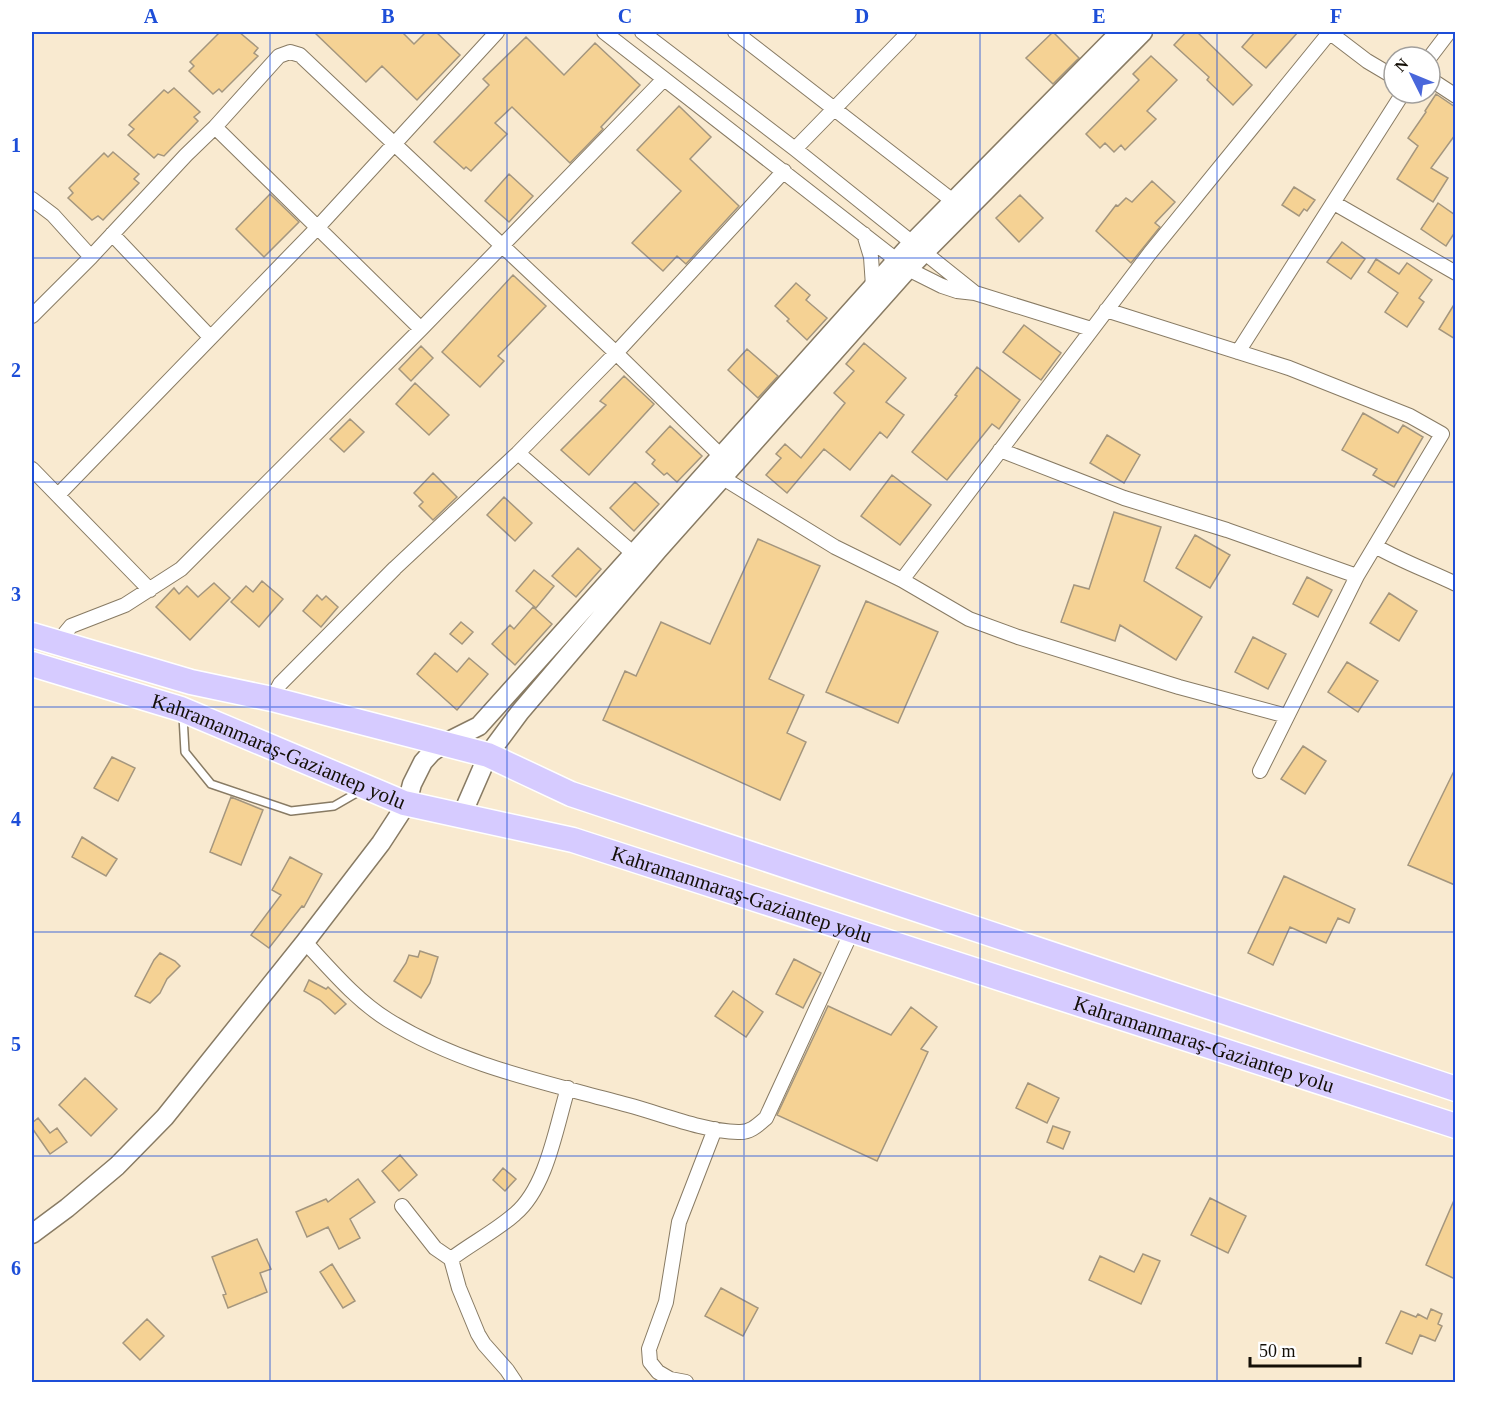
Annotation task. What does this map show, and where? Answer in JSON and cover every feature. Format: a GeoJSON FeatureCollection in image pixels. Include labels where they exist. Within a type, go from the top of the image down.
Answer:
{"type":"FeatureCollection","features":[{"type":"Feature","properties":{"kind":"highway","name":"Kahramanmaraş-Gaziantep yolu"},"geometry":{"type":"LineString","coordinates":[[32,635],[187,696],[367,787],[407,803],[461,817],[573,840],[1455,1126]]}},
{"type":"Feature","properties":{"kind":"highway","name":"Kahramanmaraş-Gaziantep yolu"},"geometry":{"type":"LineString","coordinates":[[32,664],[187,696],[272,699],[488,755],[570,794],[1455,1089]]}},
{"type":"Feature","properties":{"kind":"street"},"geometry":{"type":"LineString","coordinates":[[58,495],[318,227],[497,32]]}},
{"type":"Feature","properties":{"kind":"street"},"geometry":{"type":"LineString","coordinates":[[604,32],[902,264],[949,289],[975,294],[1091,329]]}},
{"type":"Feature","properties":{"kind":"street"},"geometry":{"type":"LineString","coordinates":[[642,32],[795,149],[975,294]]}},
{"type":"Feature","properties":{"kind":"street"},"geometry":{"type":"LineString","coordinates":[[735,32],[953,201]]}},
{"type":"Feature","properties":{"kind":"street"},"geometry":{"type":"LineString","coordinates":[[795,149],[909,32]]}},
{"type":"Feature","properties":{"kind":"street"},"geometry":{"type":"LineString","coordinates":[[919,247],[953,201],[1120,32]]}},
{"type":"Feature","properties":{"kind":"street"},"geometry":{"type":"LineString","coordinates":[[32,1234],[117,1166],[165,1117],[381,843],[407,803],[417,772],[432,752],[479,726],[723,478],[902,264],[1143,32]]}},
{"type":"Feature","properties":{"kind":"street"},"geometry":{"type":"LineString","coordinates":[[902,580],[1150,253],[1329,32],[1366,61],[1382,70]]}},
{"type":"Feature","properties":{"kind":"street"},"geometry":{"type":"LineString","coordinates":[[1439,45],[1449,32]]}},
{"type":"Feature","properties":{"kind":"street"},"geometry":{"type":"LineString","coordinates":[[32,316],[215,127],[279,56],[290,52],[300,55],[721,456]]}},
{"type":"Feature","properties":{"kind":"street"},"geometry":{"type":"LineString","coordinates":[[57,643],[71,626],[125,605],[182,568],[421,329],[664,79]]}},
{"type":"Feature","properties":{"kind":"street"},"geometry":{"type":"LineString","coordinates":[[1442,87],[1455,96]]}},
{"type":"Feature","properties":{"kind":"street"},"geometry":{"type":"LineString","coordinates":[[1238,352],[1395,105]]}},
{"type":"Feature","properties":{"kind":"street"},"geometry":{"type":"LineString","coordinates":[[215,127],[421,329]]}},
{"type":"Feature","properties":{"kind":"street"},"geometry":{"type":"LineString","coordinates":[[272,699],[280,684],[386,576],[518,453],[615,353],[784,171]]}},
{"type":"Feature","properties":{"kind":"street"},"geometry":{"type":"LineString","coordinates":[[32,199],[53,215],[91,257]]}},
{"type":"Feature","properties":{"kind":"street"},"geometry":{"type":"LineString","coordinates":[[1334,203],[1455,273]]}},
{"type":"Feature","properties":{"kind":"street"},"geometry":{"type":"LineString","coordinates":[[112,234],[210,337]]}},
{"type":"Feature","properties":{"kind":"street"},"geometry":{"type":"LineString","coordinates":[[864,234],[871,257],[873,286]]}},
{"type":"Feature","properties":{"kind":"street"},"geometry":{"type":"LineString","coordinates":[[461,817],[488,755],[614,588],[634,555],[873,286],[902,264]]}},
{"type":"Feature","properties":{"kind":"street"},"geometry":{"type":"LineString","coordinates":[[1106,310],[1289,368],[1410,416],[1442,434],[1357,576],[1260,771]]}},
{"type":"Feature","properties":{"kind":"street"},"geometry":{"type":"LineString","coordinates":[[1000,450],[1124,498],[1227,530],[1357,576]]}},
{"type":"Feature","properties":{"kind":"street"},"geometry":{"type":"LineString","coordinates":[[518,453],[634,555]]}},
{"type":"Feature","properties":{"kind":"street"},"geometry":{"type":"LineString","coordinates":[[32,469],[150,590]]}},
{"type":"Feature","properties":{"kind":"street"},"geometry":{"type":"LineString","coordinates":[[723,478],[835,547],[902,580],[969,619],[1018,637],[1179,687],[1287,716]]}},
{"type":"Feature","properties":{"kind":"street"},"geometry":{"type":"LineString","coordinates":[[1375,546],[1396,558],[1455,584]]}},
{"type":"Feature","properties":{"kind":"street"},"geometry":{"type":"LineString","coordinates":[[305,942],[367,1005],[388,1020],[432,1044],[468,1060],[508,1074],[568,1088],[716,1129],[741,1132],[752,1129],[766,1118],[852,931]]}},
{"type":"Feature","properties":{"kind":"street"},"geometry":{"type":"LineString","coordinates":[[451,1259],[514,1215],[539,1183],[568,1088]]}},
{"type":"Feature","properties":{"kind":"street"},"geometry":{"type":"LineString","coordinates":[[686,1383],[670,1379],[658,1372],[650,1362],[649,1349],[666,1302],[679,1222],[716,1129]]}},
{"type":"Feature","properties":{"kind":"street"},"geometry":{"type":"LineString","coordinates":[[402,1206],[435,1248],[451,1259],[459,1288],[478,1334],[507,1370],[514,1383]]}},
{"type":"Feature","properties":{"kind":"lane"},"geometry":{"type":"LineString","coordinates":[[187,696],[185,752],[211,784],[291,811],[334,806],[367,787]]}},
{"type":"Feature","properties":{"kind":"building"},"geometry":{"type":"Polygon","coordinates":[[[220,32],[239,32],[258,48],[254,53],[258,56],[222,92],[219,89],[213,94],[189,71],[194,66],[190,62],[220,32]]]}},
{"type":"Feature","properties":{"kind":"building"},"geometry":{"type":"Polygon","coordinates":[[[314,32],[402,32],[414,44],[426,32],[436,32],[460,55],[417,100],[382,66],[366,82],[314,32]]]}},
{"type":"Feature","properties":{"kind":"building"},"geometry":{"type":"Polygon","coordinates":[[[1053,32],[1079,58],[1053,84],[1026,58],[1053,32]]]}},
{"type":"Feature","properties":{"kind":"building"},"geometry":{"type":"Polygon","coordinates":[[[1186,32],[1197,32],[1252,85],[1233,105],[1207,80],[1209,77],[1174,45],[1186,32]]]}},
{"type":"Feature","properties":{"kind":"building"},"geometry":{"type":"Polygon","coordinates":[[[1255,32],[1298,32],[1266,68],[1242,47],[1255,32]]]}},
{"type":"Feature","properties":{"kind":"building"},"geometry":{"type":"Polygon","coordinates":[[[526,37],[564,75],[595,43],[640,85],[601,127],[603,129],[570,163],[512,107],[495,123],[507,134],[471,171],[466,167],[464,169],[434,142],[489,85],[483,79],[526,37]]]}},
{"type":"Feature","properties":{"kind":"building"},"geometry":{"type":"Polygon","coordinates":[[[1151,56],[1177,80],[1147,111],[1156,119],[1125,150],[1121,145],[1114,152],[1105,143],[1100,148],[1086,134],[1139,80],[1133,74],[1151,56]]]}},
{"type":"Feature","properties":{"kind":"building"},"geometry":{"type":"Polygon","coordinates":[[[174,88],[200,112],[194,117],[198,121],[164,156],[158,154],[154,158],[128,135],[134,129],[129,125],[164,90],[168,93],[174,88]]]}},
{"type":"Feature","properties":{"kind":"building"},"geometry":{"type":"Polygon","coordinates":[[[1442,98],[1455,107],[1455,135],[1431,168],[1448,178],[1433,202],[1397,179],[1418,146],[1408,138],[1429,105],[1442,105],[1442,98]]]}},
{"type":"Feature","properties":{"kind":"building"},"geometry":{"type":"Polygon","coordinates":[[[679,106],[711,137],[690,159],[739,206],[686,264],[677,256],[663,271],[632,243],[681,191],[637,150],[679,106]]]}},
{"type":"Feature","properties":{"kind":"building"},"geometry":{"type":"Polygon","coordinates":[[[113,152],[139,174],[134,179],[139,183],[103,220],[98,216],[92,220],[68,198],[73,193],[69,188],[104,153],[108,157],[113,152]]]}},
{"type":"Feature","properties":{"kind":"building"},"geometry":{"type":"Polygon","coordinates":[[[509,174],[533,196],[509,222],[485,201],[509,174]]]}},
{"type":"Feature","properties":{"kind":"building"},"geometry":{"type":"Polygon","coordinates":[[[1152,181],[1175,202],[1155,223],[1160,227],[1131,263],[1096,231],[1116,205],[1118,206],[1126,198],[1132,202],[1152,181]]]}},
{"type":"Feature","properties":{"kind":"building"},"geometry":{"type":"Polygon","coordinates":[[[1294,187],[1315,200],[1307,211],[1304,209],[1299,216],[1282,205],[1294,187]]]}},
{"type":"Feature","properties":{"kind":"building"},"geometry":{"type":"Polygon","coordinates":[[[270,194],[299,222],[264,257],[236,229],[270,194]]]}},
{"type":"Feature","properties":{"kind":"building"},"geometry":{"type":"Polygon","coordinates":[[[1020,195],[1043,218],[1019,242],[996,218],[1020,195]]]}},
{"type":"Feature","properties":{"kind":"building"},"geometry":{"type":"Polygon","coordinates":[[[1438,203],[1455,215],[1455,232],[1446,246],[1421,229],[1438,203]]]}},
{"type":"Feature","properties":{"kind":"building"},"geometry":{"type":"Polygon","coordinates":[[[1342,242],[1365,259],[1351,279],[1327,262],[1342,242]]]}},
{"type":"Feature","properties":{"kind":"building"},"geometry":{"type":"Polygon","coordinates":[[[1376,259],[1399,274],[1407,263],[1432,280],[1419,298],[1424,302],[1407,327],[1385,312],[1398,293],[1368,272],[1376,259]]]}},
{"type":"Feature","properties":{"kind":"building"},"geometry":{"type":"Polygon","coordinates":[[[513,275],[546,306],[498,356],[504,361],[480,387],[442,352],[513,275]]]}},
{"type":"Feature","properties":{"kind":"building"},"geometry":{"type":"Polygon","coordinates":[[[796,283],[810,295],[806,300],[827,318],[807,340],[775,306],[796,283]]]}},
{"type":"Feature","properties":{"kind":"building"},"geometry":{"type":"Polygon","coordinates":[[[1455,303],[1455,339],[1439,329],[1455,303]]]}},
{"type":"Feature","properties":{"kind":"building"},"geometry":{"type":"Polygon","coordinates":[[[1024,325],[1061,353],[1041,380],[1003,352],[1024,325]]]}},
{"type":"Feature","properties":{"kind":"building"},"geometry":{"type":"Polygon","coordinates":[[[864,343],[906,378],[886,402],[904,415],[887,438],[880,432],[850,470],[824,449],[787,493],[766,475],[781,458],[776,454],[785,444],[801,458],[845,403],[834,393],[854,371],[846,364],[864,343]]]}},
{"type":"Feature","properties":{"kind":"building"},"geometry":{"type":"Polygon","coordinates":[[[421,346],[433,358],[411,381],[399,369],[421,346]]]}},
{"type":"Feature","properties":{"kind":"building"},"geometry":{"type":"Polygon","coordinates":[[[747,349],[778,376],[758,398],[728,370],[747,349]]]}},
{"type":"Feature","properties":{"kind":"building"},"geometry":{"type":"Polygon","coordinates":[[[977,367],[1020,400],[999,429],[992,424],[947,480],[912,452],[977,367]]]}},
{"type":"Feature","properties":{"kind":"building"},"geometry":{"type":"Polygon","coordinates":[[[624,376],[654,404],[589,475],[561,450],[606,405],[600,401],[624,376]]]}},
{"type":"Feature","properties":{"kind":"building"},"geometry":{"type":"Polygon","coordinates":[[[415,383],[449,415],[429,435],[396,404],[415,383]]]}},
{"type":"Feature","properties":{"kind":"building"},"geometry":{"type":"Polygon","coordinates":[[[1363,413],[1398,433],[1403,425],[1423,437],[1394,487],[1373,475],[1377,469],[1342,450],[1363,413]]]}},
{"type":"Feature","properties":{"kind":"building"},"geometry":{"type":"Polygon","coordinates":[[[350,419],[364,432],[344,452],[330,439],[350,419]]]}},
{"type":"Feature","properties":{"kind":"building"},"geometry":{"type":"Polygon","coordinates":[[[670,426],[702,456],[677,482],[667,473],[664,475],[652,464],[655,460],[646,452],[670,426]]]}},
{"type":"Feature","properties":{"kind":"building"},"geometry":{"type":"Polygon","coordinates":[[[1107,435],[1140,455],[1124,483],[1090,463],[1107,435]]]}},
{"type":"Feature","properties":{"kind":"building"},"geometry":{"type":"Polygon","coordinates":[[[433,473],[457,497],[433,520],[419,506],[423,502],[414,493],[433,473]]]}},
{"type":"Feature","properties":{"kind":"building"},"geometry":{"type":"Polygon","coordinates":[[[892,475],[931,505],[900,545],[861,516],[892,475]]]}},
{"type":"Feature","properties":{"kind":"building"},"geometry":{"type":"Polygon","coordinates":[[[635,482],[659,504],[634,531],[610,508],[635,482]]]}},
{"type":"Feature","properties":{"kind":"building"},"geometry":{"type":"Polygon","coordinates":[[[504,497],[532,523],[515,541],[487,515],[504,497]]]}},
{"type":"Feature","properties":{"kind":"building"},"geometry":{"type":"Polygon","coordinates":[[[1114,512],[1161,527],[1144,581],[1202,617],[1176,660],[1120,625],[1115,641],[1061,622],[1074,585],[1089,589],[1114,512]]]}},
{"type":"Feature","properties":{"kind":"building"},"geometry":{"type":"Polygon","coordinates":[[[1195,535],[1230,555],[1210,588],[1176,568],[1195,535]]]}},
{"type":"Feature","properties":{"kind":"building"},"geometry":{"type":"Polygon","coordinates":[[[758,539],[820,566],[769,679],[804,695],[787,733],[806,742],[780,800],[603,720],[625,671],[636,676],[661,622],[710,644],[758,539]]]}},
{"type":"Feature","properties":{"kind":"building"},"geometry":{"type":"Polygon","coordinates":[[[578,548],[601,569],[576,597],[552,576],[578,548]]]}},
{"type":"Feature","properties":{"kind":"building"},"geometry":{"type":"Polygon","coordinates":[[[534,570],[554,586],[536,608],[516,591],[534,570]]]}},
{"type":"Feature","properties":{"kind":"building"},"geometry":{"type":"Polygon","coordinates":[[[1307,577],[1332,590],[1318,617],[1293,604],[1307,577]]]}},
{"type":"Feature","properties":{"kind":"building"},"geometry":{"type":"Polygon","coordinates":[[[262,581],[283,599],[259,627],[231,602],[246,586],[253,592],[262,581]]]}},
{"type":"Feature","properties":{"kind":"building"},"geometry":{"type":"Polygon","coordinates":[[[214,583],[230,598],[190,640],[156,607],[174,588],[179,594],[187,586],[198,597],[214,583]]]}},
{"type":"Feature","properties":{"kind":"building"},"geometry":{"type":"Polygon","coordinates":[[[1389,593],[1417,611],[1399,641],[1370,623],[1389,593]]]}},
{"type":"Feature","properties":{"kind":"building"},"geometry":{"type":"Polygon","coordinates":[[[317,595],[322,600],[326,596],[338,607],[321,627],[303,611],[317,595]]]}},
{"type":"Feature","properties":{"kind":"building"},"geometry":{"type":"Polygon","coordinates":[[[866,601],[938,632],[898,723],[826,692],[866,601]]]}},
{"type":"Feature","properties":{"kind":"building"},"geometry":{"type":"Polygon","coordinates":[[[533,607],[552,624],[515,665],[492,644],[510,625],[514,629],[533,607]]]}},
{"type":"Feature","properties":{"kind":"building"},"geometry":{"type":"Polygon","coordinates":[[[461,622],[473,632],[462,644],[450,634],[461,622]]]}},
{"type":"Feature","properties":{"kind":"building"},"geometry":{"type":"Polygon","coordinates":[[[1253,637],[1286,654],[1268,689],[1235,672],[1253,637]]]}},
{"type":"Feature","properties":{"kind":"building"},"geometry":{"type":"Polygon","coordinates":[[[435,653],[457,672],[469,658],[488,674],[457,710],[417,674],[435,653]]]}},
{"type":"Feature","properties":{"kind":"building"},"geometry":{"type":"Polygon","coordinates":[[[1347,662],[1378,681],[1358,712],[1328,692],[1347,662]]]}},
{"type":"Feature","properties":{"kind":"building"},"geometry":{"type":"Polygon","coordinates":[[[1303,746],[1326,761],[1305,794],[1281,779],[1303,746]]]}},
{"type":"Feature","properties":{"kind":"building"},"geometry":{"type":"Polygon","coordinates":[[[112,757],[135,768],[118,801],[94,788],[112,757]]]}},
{"type":"Feature","properties":{"kind":"building"},"geometry":{"type":"Polygon","coordinates":[[[1455,769],[1455,885],[1408,865],[1455,769]]]}},
{"type":"Feature","properties":{"kind":"building"},"geometry":{"type":"Polygon","coordinates":[[[231,797],[263,810],[241,865],[210,852],[231,797]]]}},
{"type":"Feature","properties":{"kind":"building"},"geometry":{"type":"Polygon","coordinates":[[[82,837],[117,859],[106,876],[72,857],[82,837]]]}},
{"type":"Feature","properties":{"kind":"building"},"geometry":{"type":"Polygon","coordinates":[[[290,857],[322,874],[304,907],[302,906],[269,948],[251,935],[281,895],[272,890],[290,857]]]}},
{"type":"Feature","properties":{"kind":"building"},"geometry":{"type":"Polygon","coordinates":[[[1284,876],[1355,909],[1349,923],[1338,918],[1326,943],[1290,927],[1273,965],[1248,953],[1284,876]]]}},
{"type":"Feature","properties":{"kind":"building"},"geometry":{"type":"Polygon","coordinates":[[[420,951],[438,957],[430,983],[421,998],[394,981],[409,955],[418,957],[420,951]]]}},
{"type":"Feature","properties":{"kind":"building"},"geometry":{"type":"Polygon","coordinates":[[[160,953],[180,966],[167,979],[160,993],[150,1003],[135,996],[160,953]]]}},
{"type":"Feature","properties":{"kind":"building"},"geometry":{"type":"Polygon","coordinates":[[[794,959],[821,973],[803,1008],[776,994],[794,959]]]}},
{"type":"Feature","properties":{"kind":"building"},"geometry":{"type":"Polygon","coordinates":[[[309,980],[326,989],[328,987],[346,1004],[335,1014],[320,1000],[304,991],[309,980]]]}},
{"type":"Feature","properties":{"kind":"building"},"geometry":{"type":"Polygon","coordinates":[[[733,991],[763,1012],[746,1037],[715,1016],[733,991]]]}},
{"type":"Feature","properties":{"kind":"building"},"geometry":{"type":"Polygon","coordinates":[[[828,1006],[891,1035],[911,1007],[937,1027],[921,1049],[928,1052],[877,1161],[777,1115],[828,1006]]]}},
{"type":"Feature","properties":{"kind":"building"},"geometry":{"type":"Polygon","coordinates":[[[85,1078],[117,1109],[91,1136],[59,1105],[85,1078]]]}},
{"type":"Feature","properties":{"kind":"building"},"geometry":{"type":"Polygon","coordinates":[[[1028,1083],[1059,1098],[1047,1123],[1016,1108],[1028,1083]]]}},
{"type":"Feature","properties":{"kind":"building"},"geometry":{"type":"Polygon","coordinates":[[[38,1118],[50,1133],[57,1128],[67,1142],[50,1154],[32,1128],[32,1123],[38,1118]]]}},
{"type":"Feature","properties":{"kind":"building"},"geometry":{"type":"Polygon","coordinates":[[[1053,1126],[1070,1132],[1063,1149],[1047,1142],[1053,1126]]]}},
{"type":"Feature","properties":{"kind":"building"},"geometry":{"type":"Polygon","coordinates":[[[400,1155],[417,1175],[399,1191],[382,1171],[400,1155]]]}},
{"type":"Feature","properties":{"kind":"building"},"geometry":{"type":"Polygon","coordinates":[[[503,1168],[516,1179],[505,1191],[493,1180],[503,1168]]]}},
{"type":"Feature","properties":{"kind":"building"},"geometry":{"type":"Polygon","coordinates":[[[358,1179],[375,1202],[350,1219],[360,1238],[339,1249],[328,1227],[307,1237],[296,1212],[326,1199],[328,1202],[358,1179]]]}},
{"type":"Feature","properties":{"kind":"building"},"geometry":{"type":"Polygon","coordinates":[[[1210,1198],[1246,1216],[1228,1253],[1191,1235],[1210,1198]]]}},
{"type":"Feature","properties":{"kind":"building"},"geometry":{"type":"Polygon","coordinates":[[[1455,1198],[1455,1279],[1426,1265],[1455,1198]]]}},
{"type":"Feature","properties":{"kind":"building"},"geometry":{"type":"Polygon","coordinates":[[[257,1239],[271,1269],[260,1273],[267,1292],[228,1308],[223,1295],[226,1294],[212,1257],[257,1239]]]}},
{"type":"Feature","properties":{"kind":"building"},"geometry":{"type":"Polygon","coordinates":[[[1143,1254],[1160,1261],[1141,1304],[1089,1280],[1100,1256],[1134,1272],[1143,1254]]]}},
{"type":"Feature","properties":{"kind":"building"},"geometry":{"type":"Polygon","coordinates":[[[332,1264],[355,1301],[343,1308],[320,1272],[332,1264]]]}},
{"type":"Feature","properties":{"kind":"building"},"geometry":{"type":"Polygon","coordinates":[[[721,1288],[758,1308],[743,1336],[705,1316],[721,1288]]]}},
{"type":"Feature","properties":{"kind":"building"},"geometry":{"type":"Polygon","coordinates":[[[1431,1309],[1442,1314],[1438,1324],[1442,1326],[1435,1341],[1420,1335],[1412,1354],[1386,1343],[1401,1311],[1416,1317],[1418,1314],[1427,1319],[1431,1309]]]}},
{"type":"Feature","properties":{"kind":"building"},"geometry":{"type":"Polygon","coordinates":[[[147,1319],[164,1336],[140,1360],[123,1343],[147,1319]]]}}]}
